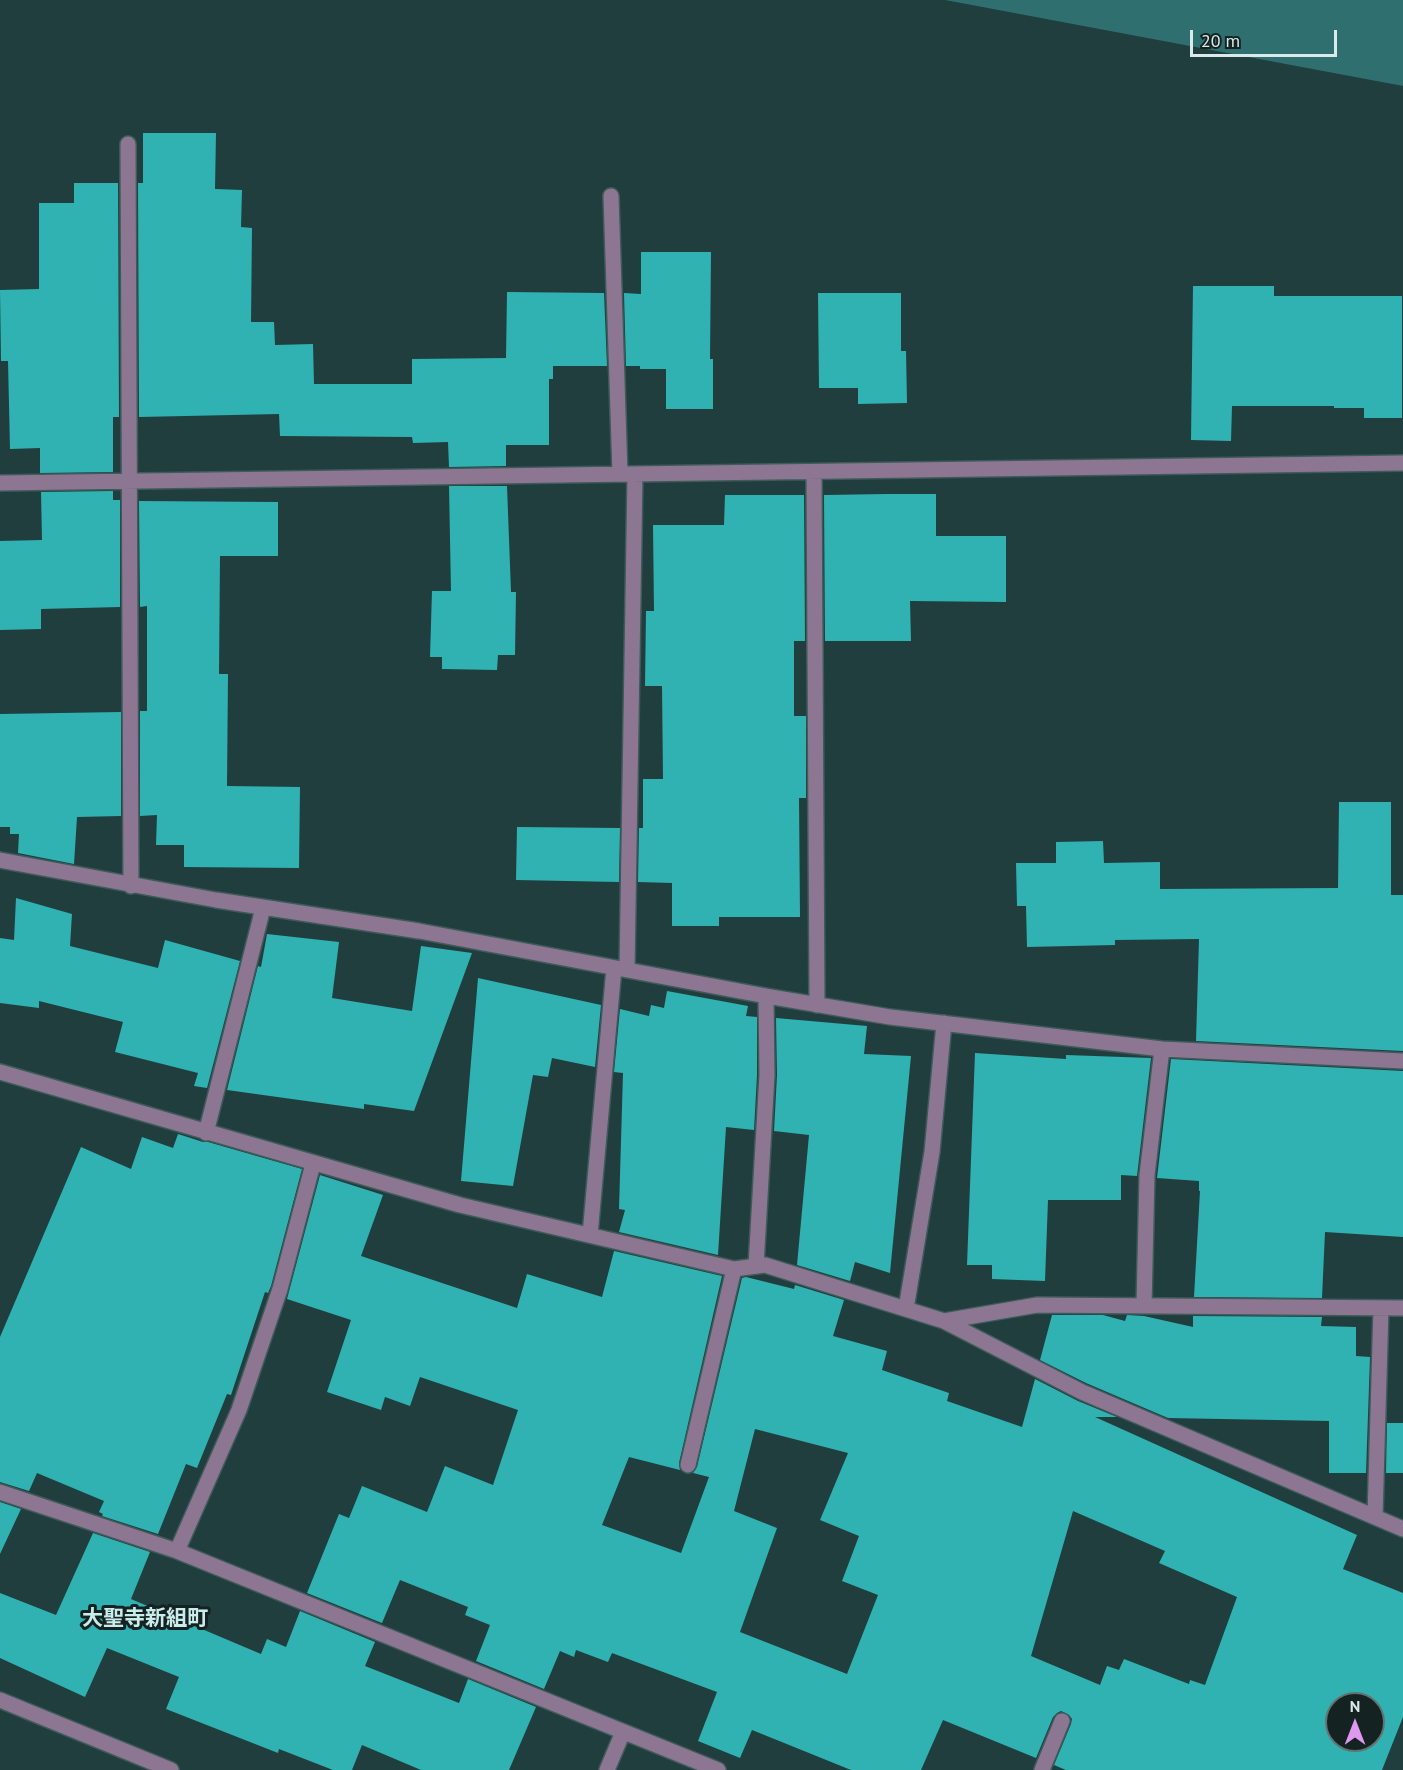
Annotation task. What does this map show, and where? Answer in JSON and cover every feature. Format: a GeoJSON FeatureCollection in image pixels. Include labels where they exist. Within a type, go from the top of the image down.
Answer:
{"type":"FeatureCollection","features":[{"type":"Feature","properties":{"kind":"street"},"geometry":{"type":"LineString","coordinates":[[128,144],[131,886]]}},
{"type":"Feature","properties":{"kind":"street"},"geometry":{"type":"LineString","coordinates":[[590,1235],[621,969],[627,474],[611,196]]}},
{"type":"Feature","properties":{"kind":"street"},"geometry":{"type":"LineString","coordinates":[[0,483],[1403,463]]}},
{"type":"Feature","properties":{"kind":"street"},"geometry":{"type":"LineString","coordinates":[[814,472],[817,1005]]}},
{"type":"Feature","properties":{"kind":"street"},"geometry":{"type":"LineString","coordinates":[[0,860],[131,886],[419,931],[890,1017],[1162,1049],[1403,1061]]}},
{"type":"Feature","properties":{"kind":"street"},"geometry":{"type":"LineString","coordinates":[[206,1132],[263,908]]}},
{"type":"Feature","properties":{"kind":"street"},"geometry":{"type":"LineString","coordinates":[[756,1266],[767,1076],[766,996]]}},
{"type":"Feature","properties":{"kind":"street"},"geometry":{"type":"LineString","coordinates":[[906,1309],[932,1152],[944,1023]]}},
{"type":"Feature","properties":{"kind":"street"},"geometry":{"type":"LineString","coordinates":[[1144,1306],[1147,1175],[1162,1049]]}},
{"type":"Feature","properties":{"kind":"street"},"geometry":{"type":"LineString","coordinates":[[0,1072],[460,1205],[734,1269],[765,1265],[944,1321],[1082,1392],[1403,1528]]}},
{"type":"Feature","properties":{"kind":"street"},"geometry":{"type":"LineString","coordinates":[[177,1551],[239,1410],[280,1289],[313,1164]]}},
{"type":"Feature","properties":{"kind":"street"},"geometry":{"type":"LineString","coordinates":[[688,1465],[734,1269]]}},
{"type":"Feature","properties":{"kind":"street"},"geometry":{"type":"LineString","coordinates":[[944,1321],[1036,1305],[1403,1308]]}},
{"type":"Feature","properties":{"kind":"street"},"geometry":{"type":"LineString","coordinates":[[1375,1517],[1381,1308]]}},
{"type":"Feature","properties":{"kind":"street"},"geometry":{"type":"LineString","coordinates":[[0,1492],[177,1551],[718,1770]]}},
{"type":"Feature","properties":{"kind":"street"},"geometry":{"type":"LineString","coordinates":[[0,1700],[171,1770]]}},
{"type":"Feature","properties":{"kind":"street"},"geometry":{"type":"LineString","coordinates":[[1042,1770],[1062,1721]]}},
{"type":"Feature","properties":{"kind":"street"},"geometry":{"type":"LineString","coordinates":[[607,1770],[623,1732]]}},
{"type":"Feature","properties":{"kind":"water"},"geometry":{"type":"Polygon","coordinates":[[[945,0],[1403,0],[1403,86],[945,0]]]}},
{"type":"Feature","properties":{"kind":"building"},"geometry":{"type":"Polygon","coordinates":[[[143,133],[216,133],[215,189],[242,190],[241,227],[252,228],[251,322],[274,322],[275,345],[313,344],[314,384],[412,384],[412,359],[506,358],[507,292],[604,293],[607,366],[553,366],[553,379],[549,379],[549,445],[506,445],[506,466],[449,467],[448,442],[413,443],[412,437],[280,436],[279,414],[139,417],[138,183],[143,183],[143,133]]]}},
{"type":"Feature","properties":{"kind":"building"},"geometry":{"type":"Polygon","coordinates":[[[74,183],[118,183],[119,417],[113,417],[113,472],[40,473],[40,448],[10,449],[8,361],[1,361],[0,290],[39,289],[39,203],[74,203],[74,183]]]}},
{"type":"Feature","properties":{"kind":"building"},"geometry":{"type":"Polygon","coordinates":[[[641,252],[711,252],[710,359],[713,359],[713,409],[666,409],[666,369],[640,369],[640,366],[626,366],[624,293],[641,294],[641,252]]]}},
{"type":"Feature","properties":{"kind":"building"},"geometry":{"type":"Polygon","coordinates":[[[1193,286],[1274,286],[1274,296],[1402,296],[1402,418],[1364,418],[1364,408],[1232,406],[1231,441],[1191,440],[1193,286]]]}},
{"type":"Feature","properties":{"kind":"building"},"geometry":{"type":"Polygon","coordinates":[[[818,293],[901,293],[901,351],[906,351],[907,403],[858,404],[858,388],[819,388],[818,293]]]}},
{"type":"Feature","properties":{"kind":"building"},"geometry":{"type":"Polygon","coordinates":[[[449,486],[507,486],[511,592],[516,592],[515,655],[498,655],[497,670],[442,669],[442,657],[430,657],[432,591],[451,591],[449,486]]]}},
{"type":"Feature","properties":{"kind":"building"},"geometry":{"type":"Polygon","coordinates":[[[113,491],[113,500],[120,500],[120,607],[41,609],[41,629],[0,630],[0,541],[42,540],[41,492],[113,491]]]}},
{"type":"Feature","properties":{"kind":"building"},"geometry":{"type":"Polygon","coordinates":[[[936,494],[936,536],[1006,536],[1006,602],[910,601],[911,641],[825,641],[824,495],[936,494]]]}},
{"type":"Feature","properties":{"kind":"building"},"geometry":{"type":"Polygon","coordinates":[[[725,495],[804,495],[805,641],[794,641],[794,716],[806,716],[806,798],[799,798],[800,917],[719,917],[719,926],[672,926],[672,883],[638,882],[639,828],[643,828],[643,779],[663,779],[662,686],[645,686],[646,611],[654,611],[653,525],[724,525],[725,495]]]}},
{"type":"Feature","properties":{"kind":"building"},"geometry":{"type":"Polygon","coordinates":[[[139,501],[278,502],[278,556],[220,556],[219,674],[228,674],[227,786],[300,787],[299,868],[184,867],[184,845],[156,845],[157,815],[140,816],[140,711],[147,711],[147,606],[140,607],[139,501]]]}},
{"type":"Feature","properties":{"kind":"building"},"geometry":{"type":"Polygon","coordinates":[[[121,712],[121,816],[77,817],[74,864],[18,853],[19,834],[10,834],[10,827],[0,827],[0,714],[121,712]]]}},
{"type":"Feature","properties":{"kind":"building"},"geometry":{"type":"Polygon","coordinates":[[[1339,802],[1391,802],[1391,895],[1403,895],[1403,1051],[1196,1041],[1199,939],[1115,940],[1115,945],[1027,947],[1026,906],[1017,906],[1016,863],[1056,863],[1056,842],[1103,841],[1104,863],[1160,862],[1160,889],[1338,888],[1339,802]]]}},
{"type":"Feature","properties":{"kind":"building"},"geometry":{"type":"Polygon","coordinates":[[[517,827],[620,828],[619,882],[516,880],[517,827]]]}},
{"type":"Feature","properties":{"kind":"building"},"geometry":{"type":"Polygon","coordinates":[[[16,898],[72,914],[70,946],[158,968],[165,940],[240,961],[207,1088],[194,1086],[198,1073],[115,1052],[123,1022],[39,1001],[39,1008],[0,1003],[0,938],[14,940],[16,898]]]}},
{"type":"Feature","properties":{"kind":"building"},"geometry":{"type":"Polygon","coordinates":[[[267,934],[339,942],[332,998],[412,1011],[421,946],[472,953],[414,1111],[364,1104],[364,1109],[227,1090],[258,966],[261,967],[267,934]]]}},
{"type":"Feature","properties":{"kind":"building"},"geometry":{"type":"Polygon","coordinates":[[[478,978],[601,1005],[595,1067],[552,1058],[548,1077],[533,1075],[513,1186],[461,1181],[478,978]]]}},
{"type":"Feature","properties":{"kind":"building"},"geometry":{"type":"Polygon","coordinates":[[[667,991],[748,1006],[746,1016],[757,1017],[754,1130],[726,1127],[718,1255],[619,1232],[625,1210],[619,1209],[623,1073],[614,1072],[620,1009],[649,1016],[651,1005],[664,1008],[667,991]]]}},
{"type":"Feature","properties":{"kind":"building"},"geometry":{"type":"Polygon","coordinates":[[[776,1018],[867,1026],[864,1054],[911,1056],[890,1273],[855,1262],[850,1281],[797,1265],[809,1135],[774,1131],[777,1075],[776,1018]]]}},
{"type":"Feature","properties":{"kind":"building"},"geometry":{"type":"Polygon","coordinates":[[[975,1053],[1066,1059],[1066,1055],[1151,1058],[1137,1176],[1121,1175],[1121,1200],[1048,1200],[1045,1281],[992,1279],[992,1265],[967,1265],[975,1053]]]}},
{"type":"Feature","properties":{"kind":"building"},"geometry":{"type":"Polygon","coordinates":[[[1171,1059],[1403,1071],[1403,1237],[1325,1232],[1322,1298],[1194,1297],[1199,1181],[1157,1178],[1171,1059]]]}},
{"type":"Feature","properties":{"kind":"building"},"geometry":{"type":"Polygon","coordinates":[[[178,1134],[302,1169],[271,1286],[268,1293],[265,1292],[231,1395],[227,1394],[197,1468],[186,1464],[158,1534],[102,1516],[103,1514],[99,1512],[104,1501],[37,1473],[29,1491],[0,1482],[0,1337],[81,1147],[131,1169],[142,1137],[173,1148],[178,1134]]]}},
{"type":"Feature","properties":{"kind":"building"},"geometry":{"type":"Polygon","coordinates":[[[320,1175],[383,1195],[361,1256],[517,1308],[527,1274],[602,1297],[614,1251],[722,1276],[679,1463],[680,1470],[629,1457],[602,1525],[681,1553],[709,1477],[693,1473],[697,1467],[742,1278],[746,1277],[794,1289],[795,1285],[844,1300],[833,1336],[887,1351],[882,1370],[949,1393],[947,1401],[1022,1427],[1035,1379],[1078,1401],[1117,1417],[1095,1417],[1357,1535],[1343,1569],[1403,1593],[1403,1717],[1382,1770],[1066,1770],[1054,1765],[1072,1719],[1061,1711],[1053,1717],[1036,1758],[943,1720],[921,1770],[851,1770],[752,1730],[740,1758],[698,1741],[717,1692],[612,1653],[608,1662],[576,1650],[574,1657],[560,1651],[544,1689],[476,1661],[490,1625],[465,1615],[468,1607],[400,1580],[382,1623],[307,1593],[339,1514],[349,1518],[362,1486],[427,1512],[445,1466],[493,1485],[518,1410],[420,1377],[410,1406],[385,1397],[381,1410],[327,1392],[351,1320],[287,1299],[320,1175]],[[755,1429],[734,1511],[777,1528],[740,1632],[847,1674],[878,1595],[842,1581],[859,1536],[820,1520],[848,1453],[755,1429]],[[1073,1511],[1031,1656],[1100,1685],[1107,1666],[1119,1670],[1124,1659],[1189,1684],[1190,1680],[1205,1685],[1237,1597],[1159,1563],[1165,1551],[1073,1511]]]}},
{"type":"Feature","properties":{"kind":"building"},"geometry":{"type":"Polygon","coordinates":[[[1052,1315],[1103,1315],[1125,1321],[1127,1315],[1144,1316],[1193,1327],[1193,1316],[1322,1317],[1321,1326],[1356,1327],[1356,1356],[1370,1357],[1366,1473],[1329,1473],[1329,1421],[1168,1418],[1086,1383],[1040,1360],[1052,1315]]]}},
{"type":"Feature","properties":{"kind":"building"},"geometry":{"type":"Polygon","coordinates":[[[1387,1423],[1403,1423],[1403,1473],[1386,1473],[1387,1423]]]}},
{"type":"Feature","properties":{"kind":"building"},"geometry":{"type":"Polygon","coordinates":[[[0,1502],[21,1509],[0,1554],[0,1502]]]}},
{"type":"Feature","properties":{"kind":"building"},"geometry":{"type":"Polygon","coordinates":[[[93,1533],[150,1552],[131,1599],[261,1654],[267,1639],[286,1647],[300,1611],[375,1642],[365,1666],[459,1703],[468,1679],[536,1707],[509,1770],[421,1770],[362,1745],[352,1770],[333,1770],[279,1749],[278,1753],[166,1709],[179,1677],[107,1648],[85,1697],[0,1658],[0,1593],[56,1615],[93,1533]]]}},
{"type":"Feature","properties":{"kind":"district","name":"大聖寺新組町"},"geometry":{"type":"Point","coordinates":[145,1619]}}]}
